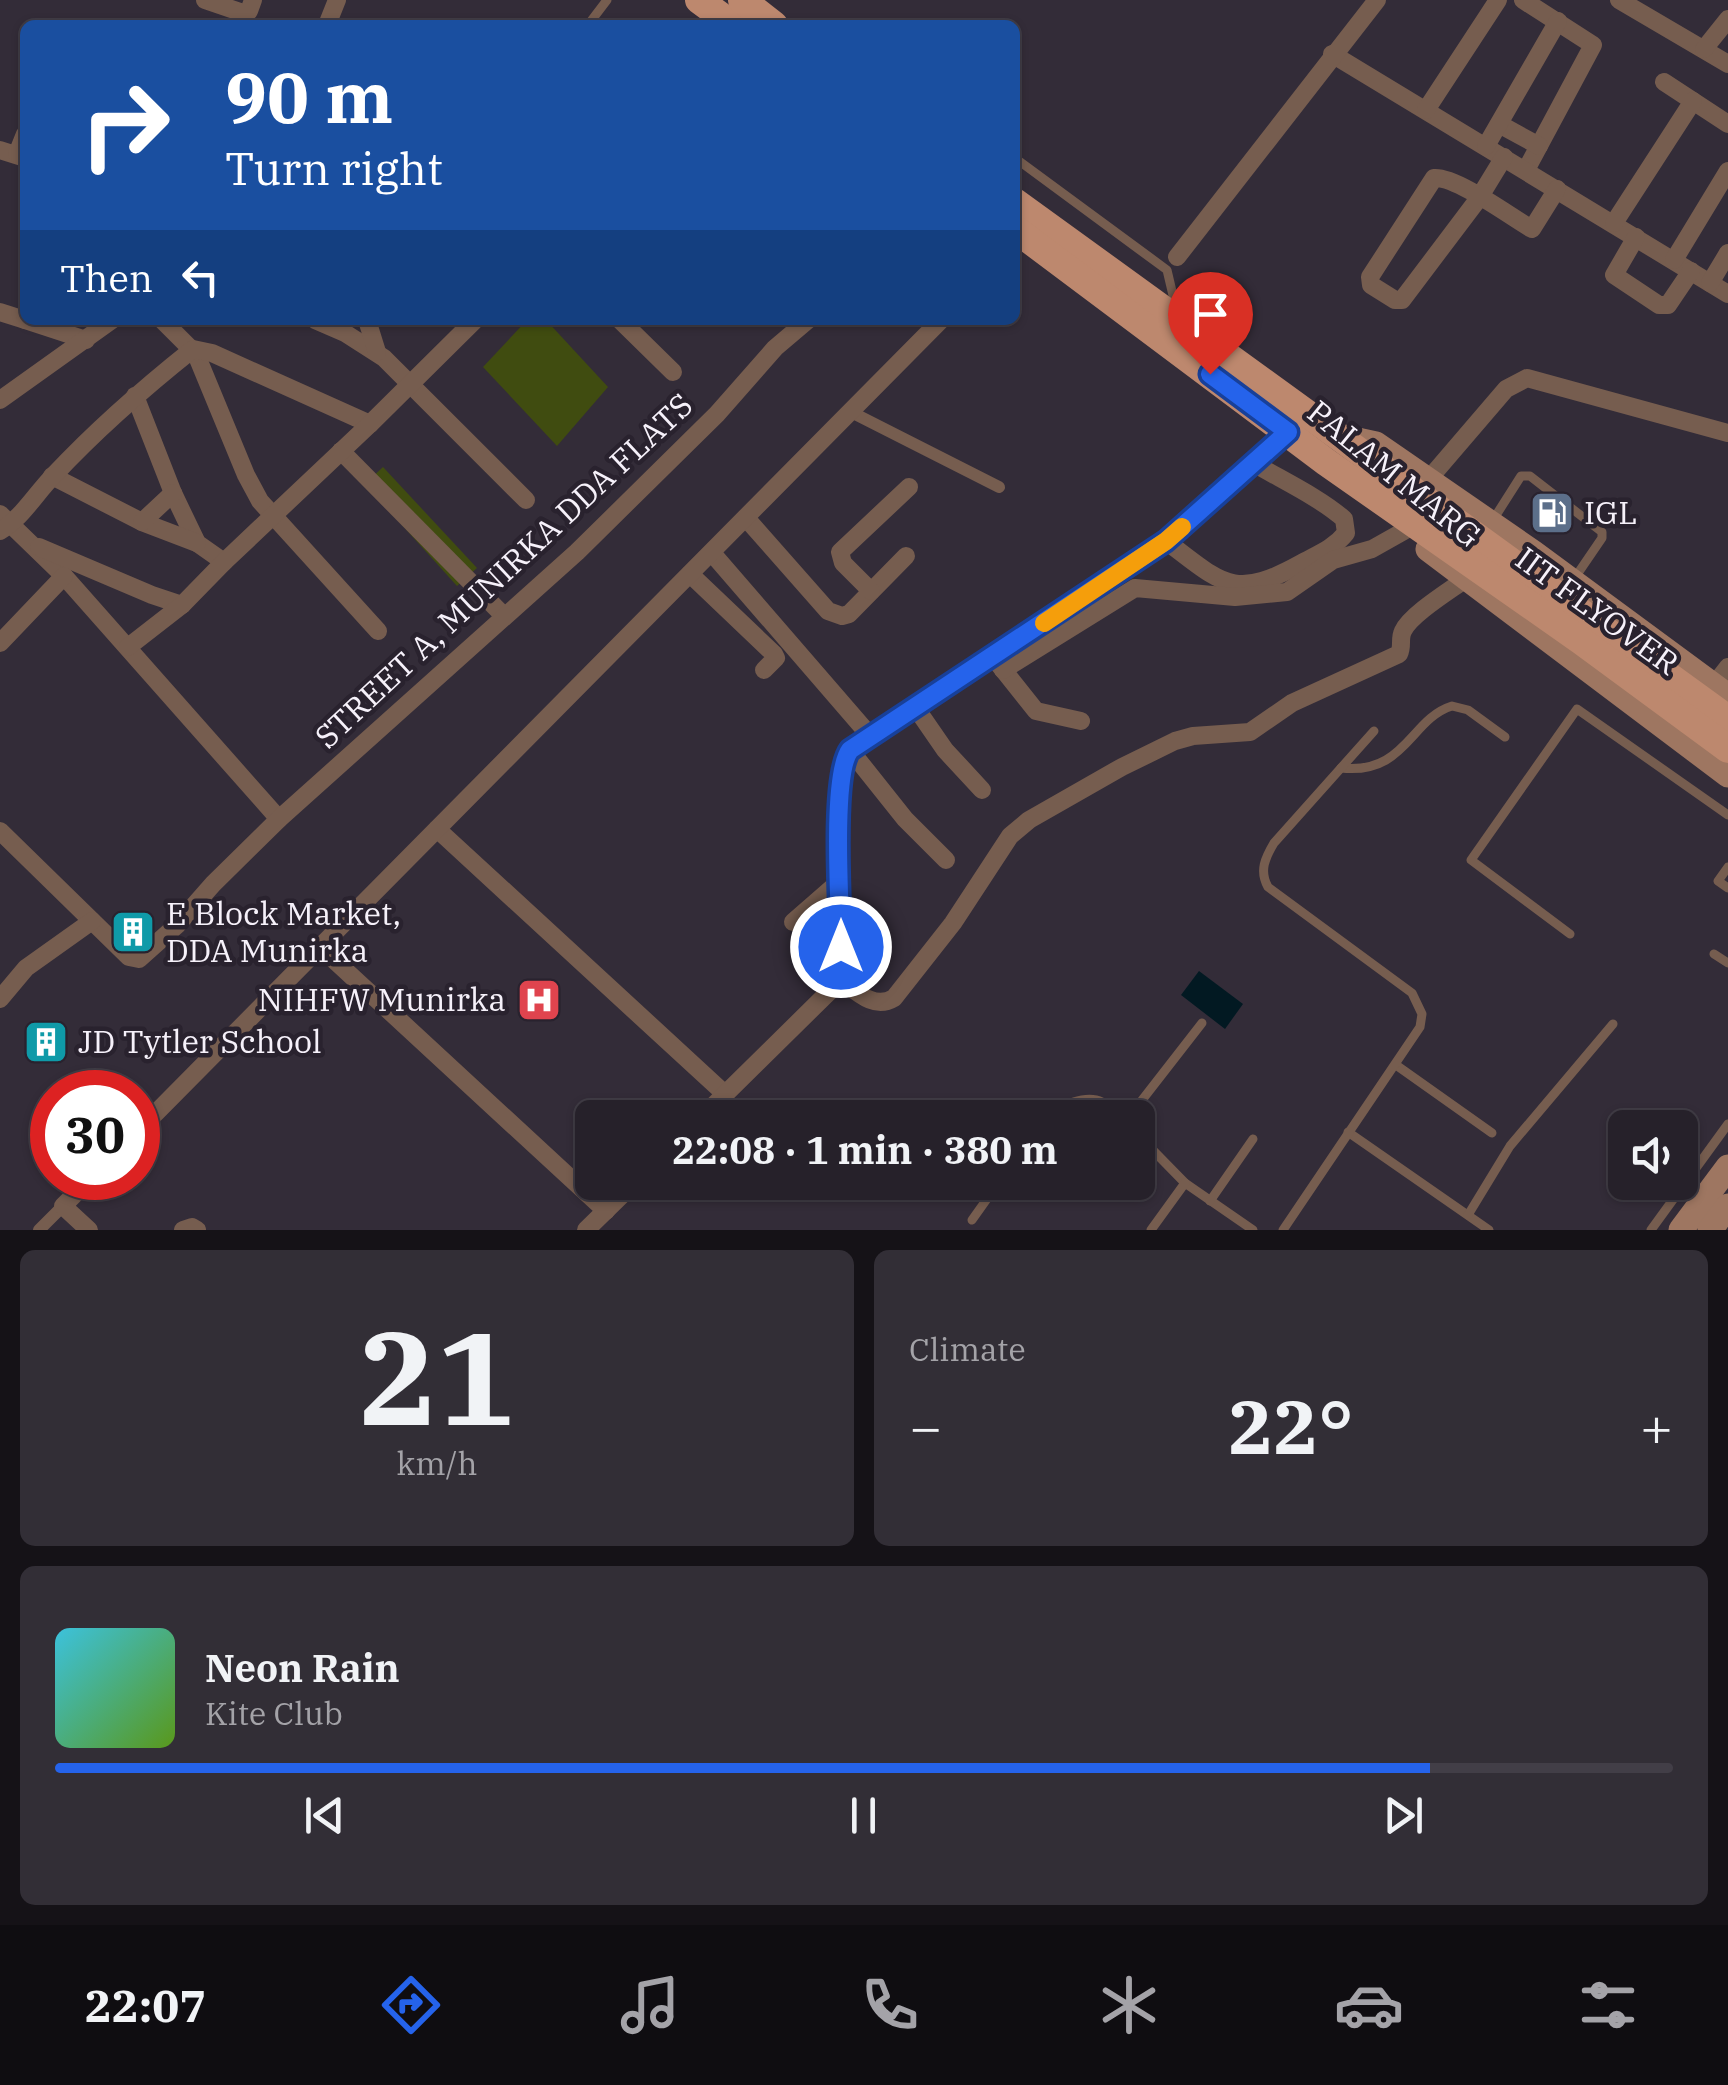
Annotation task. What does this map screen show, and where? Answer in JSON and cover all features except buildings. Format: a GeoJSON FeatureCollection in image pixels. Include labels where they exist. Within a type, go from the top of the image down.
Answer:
{"type":"FeatureCollection","features":[{"type":"Feature","properties":{"kind":"main road"},"geometry":{"type":"LineString","coordinates":[[699,0],[727,20]]}},
{"type":"Feature","properties":{"kind":"main road"},"geometry":{"type":"LineString","coordinates":[[742,0],[768,20]]}},
{"type":"Feature","properties":{"kind":"main road","name":"PALAM MARG"},"geometry":{"type":"LineString","coordinates":[[1020,206],[1338,436],[1376,444],[1723,683]]}},
{"type":"Feature","properties":{"kind":"main road","name":"PALAM MARG"},"geometry":{"type":"LineString","coordinates":[[1020,237],[1326,462]]}},
{"type":"Feature","properties":{"kind":"main road","name":"IIT FLYOVER"},"geometry":{"type":"LineString","coordinates":[[1338,436],[1427,527],[1728,750]]}},
{"type":"Feature","properties":{"kind":"main road","name":"IIT FLYOVER"},"geometry":{"type":"LineString","coordinates":[[1326,462],[1728,719]]}},
{"type":"Feature","properties":{"kind":"main road","name":"PALAM MARG"},"geometry":{"type":"LineString","coordinates":[[1427,527],[1467,578],[1728,775]]}},
{"type":"Feature","properties":{"kind":"main road"},"geometry":{"type":"LineString","coordinates":[[1681,1230],[1728,1167]]}},
{"type":"Feature","properties":{"kind":"main road"},"geometry":{"type":"LineString","coordinates":[[1710,1230],[1728,1206]]}},
{"type":"Feature","properties":{"kind":"street"},"geometry":{"type":"LineString","coordinates":[[205,0],[243,13],[249,11],[254,0]]}},
{"type":"Feature","properties":{"kind":"street"},"geometry":{"type":"LineString","coordinates":[[1177,257],[1376,0]]}},
{"type":"Feature","properties":{"kind":"street"},"geometry":{"type":"LineString","coordinates":[[1426,110],[1498,0]]}},
{"type":"Feature","properties":{"kind":"street"},"geometry":{"type":"LineString","coordinates":[[1523,0],[1590,40],[1593,46],[1526,170]]}},
{"type":"Feature","properties":{"kind":"street"},"geometry":{"type":"LineString","coordinates":[[1619,0],[1728,64]]}},
{"type":"Feature","properties":{"kind":"street"},"geometry":{"type":"LineString","coordinates":[[1704,49],[1728,19]]}},
{"type":"Feature","properties":{"kind":"street"},"geometry":{"type":"LineString","coordinates":[[1486,146],[1558,21]]}},
{"type":"Feature","properties":{"kind":"street"},"geometry":{"type":"LineString","coordinates":[[1332,54],[1728,294]]}},
{"type":"Feature","properties":{"kind":"street"},"geometry":{"type":"LineString","coordinates":[[1664,82],[1728,124]]}},
{"type":"Feature","properties":{"kind":"street"},"geometry":{"type":"LineString","coordinates":[[1614,224],[1693,101]]}},
{"type":"Feature","properties":{"kind":"street"},"geometry":{"type":"LineString","coordinates":[[1499,124],[1539,146]]}},
{"type":"Feature","properties":{"kind":"street"},"geometry":{"type":"LineString","coordinates":[[1504,157],[1478,198],[1400,301],[1371,286],[1370,277],[1432,180],[1444,178],[1478,198],[1532,229],[1557,189]]}},
{"type":"Feature","properties":{"kind":"street"},"geometry":{"type":"LineString","coordinates":[[1674,260],[1728,172]]}},
{"type":"Feature","properties":{"kind":"street"},"geometry":{"type":"LineString","coordinates":[[1636,237],[1614,271],[1616,279],[1664,306],[1670,304],[1691,271]]}},
{"type":"Feature","properties":{"kind":"street"},"geometry":{"type":"LineString","coordinates":[[1710,282],[1728,253]]}},
{"type":"Feature","properties":{"kind":"street"},"geometry":{"type":"LineString","coordinates":[[40,325],[86,340]]}},
{"type":"Feature","properties":{"kind":"street"},"geometry":{"type":"LineString","coordinates":[[0,400],[106,325]]}},
{"type":"Feature","properties":{"kind":"street"},"geometry":{"type":"LineString","coordinates":[[167,325],[193,349],[260,501],[378,631]]}},
{"type":"Feature","properties":{"kind":"street"},"geometry":{"type":"LineString","coordinates":[[325,325],[377,352],[526,500]]}},
{"type":"Feature","properties":{"kind":"street"},"geometry":{"type":"LineString","coordinates":[[369,325],[377,352]]}},
{"type":"Feature","properties":{"kind":"street"},"geometry":{"type":"LineString","coordinates":[[625,325],[673,372]]}},
{"type":"Feature","properties":{"kind":"street","name":"STREET A, MUNIRKA DDA FLATS"},"geometry":{"type":"LineString","coordinates":[[92,921],[128,957],[139,959],[178,925],[212,884],[278,819],[577,552],[802,325]]}},
{"type":"Feature","properties":{"kind":"street"},"geometry":{"type":"LineString","coordinates":[[160,1109],[936,325]]}},
{"type":"Feature","properties":{"kind":"street"},"geometry":{"type":"LineString","coordinates":[[128,648],[182,604],[370,424],[456,328]]}},
{"type":"Feature","properties":{"kind":"street"},"geometry":{"type":"LineString","coordinates":[[193,349],[135,396],[3,524],[64,576],[278,819]]}},
{"type":"Feature","properties":{"kind":"street"},"geometry":{"type":"LineString","coordinates":[[193,349],[212,353],[370,424]]}},
{"type":"Feature","properties":{"kind":"street"},"geometry":{"type":"LineString","coordinates":[[1428,480],[1506,389],[1526,378],[1728,433]]}},
{"type":"Feature","properties":{"kind":"street"},"geometry":{"type":"LineString","coordinates":[[135,396],[197,543]]}},
{"type":"Feature","properties":{"kind":"street"},"geometry":{"type":"LineString","coordinates":[[851,412],[999,487]]}},
{"type":"Feature","properties":{"kind":"street"},"geometry":{"type":"LineString","coordinates":[[998,663],[1166,541],[1288,432]]}},
{"type":"Feature","properties":{"kind":"street"},"geometry":{"type":"LineString","coordinates":[[341,451],[504,616]]}},
{"type":"Feature","properties":{"kind":"street"},"geometry":{"type":"LineString","coordinates":[[1166,541],[1217,579],[1239,585],[1268,582],[1334,548],[1346,533],[1344,519],[1326,504],[1255,464]]}},
{"type":"Feature","properties":{"kind":"street"},"geometry":{"type":"LineString","coordinates":[[52,476],[142,522],[197,543],[224,562]]}},
{"type":"Feature","properties":{"kind":"street"},"geometry":{"type":"LineString","coordinates":[[872,591],[843,563],[840,552],[909,487]]}},
{"type":"Feature","properties":{"kind":"street"},"geometry":{"type":"LineString","coordinates":[[142,522],[173,493]]}},
{"type":"Feature","properties":{"kind":"street"},"geometry":{"type":"LineString","coordinates":[[746,518],[834,614],[849,614],[906,556]]}},
{"type":"Feature","properties":{"kind":"street"},"geometry":{"type":"LineString","coordinates":[[720,1100],[841,980],[841,770],[850,750],[916,708],[1135,588],[1235,597],[1288,592],[1333,560],[1427,527]]}},
{"type":"Feature","properties":{"kind":"street"},"geometry":{"type":"LineString","coordinates":[[29,543],[152,596],[182,604]]}},
{"type":"Feature","properties":{"kind":"street"},"geometry":{"type":"LineString","coordinates":[[712,553],[872,738]]}},
{"type":"Feature","properties":{"kind":"street"},"geometry":{"type":"LineString","coordinates":[[690,574],[774,654],[776,658],[764,670]]}},
{"type":"Feature","properties":{"kind":"street"},"geometry":{"type":"LineString","coordinates":[[0,643],[64,576]]}},
{"type":"Feature","properties":{"kind":"street"},"geometry":{"type":"LineString","coordinates":[[841,980],[876,1003],[885,1004],[894,998],[953,922],[1010,836],[1029,820],[1176,741],[1250,732],[1292,703],[1399,654],[1405,627],[1467,578]]}},
{"type":"Feature","properties":{"kind":"street"},"geometry":{"type":"LineString","coordinates":[[998,663],[1036,712],[1082,721]]}},
{"type":"Feature","properties":{"kind":"street"},"geometry":{"type":"LineString","coordinates":[[916,708],[945,750],[982,790]]}},
{"type":"Feature","properties":{"kind":"street"},"geometry":{"type":"LineString","coordinates":[[850,750],[905,819],[946,860]]}},
{"type":"Feature","properties":{"kind":"street"},"geometry":{"type":"LineString","coordinates":[[437,829],[726,1094]]}},
{"type":"Feature","properties":{"kind":"street"},"geometry":{"type":"LineString","coordinates":[[0,830],[92,921],[26,968],[0,999]]}},
{"type":"Feature","properties":{"kind":"street"},"geometry":{"type":"LineString","coordinates":[[793,922],[840,881]]}},
{"type":"Feature","properties":{"kind":"street"},"geometry":{"type":"LineString","coordinates":[[320,947],[606,1211]]}},
{"type":"Feature","properties":{"kind":"street"},"geometry":{"type":"LineString","coordinates":[[39,1230],[69,1200]]}},
{"type":"Feature","properties":{"kind":"street"},"geometry":{"type":"LineString","coordinates":[[586,1230],[617,1200]]}},
{"type":"Feature","properties":{"kind":"street"},"geometry":{"type":"LineString","coordinates":[[63,1206],[89,1230]]}},
{"type":"Feature","properties":{"kind":"street"},"geometry":{"type":"LineString","coordinates":[[183,1230],[198,1230]]}},
{"type":"Feature","properties":{"kind":"lane"},"geometry":{"type":"LineString","coordinates":[[1020,162],[1167,270],[1178,320]]}},
{"type":"Feature","properties":{"kind":"lane"},"geometry":{"type":"LineString","coordinates":[[1491,524],[1521,476],[1530,476],[1602,532],[1602,538],[1572,581]]}},
{"type":"Feature","properties":{"kind":"lane"},"geometry":{"type":"LineString","coordinates":[[1340,768],[1365,768],[1387,758],[1405,747],[1444,708],[1452,706],[1462,706],[1505,737]]}},
{"type":"Feature","properties":{"kind":"lane"},"geometry":{"type":"LineString","coordinates":[[1570,934],[1471,860],[1577,709],[1728,815]]}},
{"type":"Feature","properties":{"kind":"lane"},"geometry":{"type":"LineString","coordinates":[[1282,1230],[1420,1027],[1422,1014],[1412,994],[1268,887],[1263,879],[1266,856],[1274,843],[1374,731]]}},
{"type":"Feature","properties":{"kind":"lane"},"geometry":{"type":"LineString","coordinates":[[1728,867],[1718,881],[1728,888]]}},
{"type":"Feature","properties":{"kind":"lane"},"geometry":{"type":"LineString","coordinates":[[1714,954],[1728,963]]}},
{"type":"Feature","properties":{"kind":"lane"},"geometry":{"type":"LineString","coordinates":[[1142,1100],[1202,1023]]}},
{"type":"Feature","properties":{"kind":"lane"},"geometry":{"type":"LineString","coordinates":[[1468,1214],[1510,1146],[1613,1024]]}},
{"type":"Feature","properties":{"kind":"lane"},"geometry":{"type":"LineString","coordinates":[[1396,1065],[1492,1133]]}},
{"type":"Feature","properties":{"kind":"lane"},"geometry":{"type":"LineString","coordinates":[[1651,1230],[1728,1124]]}},
{"type":"Feature","properties":{"kind":"lane"},"geometry":{"type":"LineString","coordinates":[[1348,1132],[1489,1230]]}},
{"type":"Feature","properties":{"kind":"lane"},"geometry":{"type":"LineString","coordinates":[[1210,1201],[1253,1138]]}},
{"type":"Feature","properties":{"kind":"lane"},"geometry":{"type":"LineString","coordinates":[[1155,1152],[1185,1183],[1253,1230]]}},
{"type":"Feature","properties":{"kind":"lane"},"geometry":{"type":"LineString","coordinates":[[1151,1230],[1185,1183]]}},
{"type":"Feature","properties":{"kind":"lane"},"geometry":{"type":"LineString","coordinates":[[972,1220],[986,1200]]}},
{"type":"Feature","properties":{"kind":"green space"},"geometry":{"type":"Polygon","coordinates":[[[522,325],[551,325],[608,387],[557,446],[483,367],[522,325]]]}},
{"type":"Feature","properties":{"kind":"green space"},"geometry":{"type":"Polygon","coordinates":[[[383,467],[477,568],[457,586],[365,484],[383,467]]]}},
{"type":"Feature","properties":{"kind":"water"},"geometry":{"type":"Polygon","coordinates":[[[1199,971],[1243,1004],[1225,1029],[1181,995],[1199,971]]]}},
{"type":"Feature","properties":{"kind":"slow traffic"},"geometry":{"type":"LineString","coordinates":[[1044,623],[1182,527]]}},
{"type":"Feature","properties":{"kind":"place","name":"IGL"},"geometry":{"type":"Point","coordinates":[1552,513]}},
{"type":"Feature","properties":{"kind":"place","name":"E Block Market, DDA Munirka"},"geometry":{"type":"Point","coordinates":[133,932]}},
{"type":"Feature","properties":{"kind":"place","name":"NIHFW Munirka"},"geometry":{"type":"Point","coordinates":[539,1000]}},
{"type":"Feature","properties":{"kind":"place","name":"JD Tytler School"},"geometry":{"type":"Point","coordinates":[46,1042]}},
{"type":"Feature","properties":{"kind":"route"},"geometry":{"type":"LineString","coordinates":[[841,947],[840,786],[844,758],[850,750],[1166,541],[1288,432],[1210,374]]}}]}
